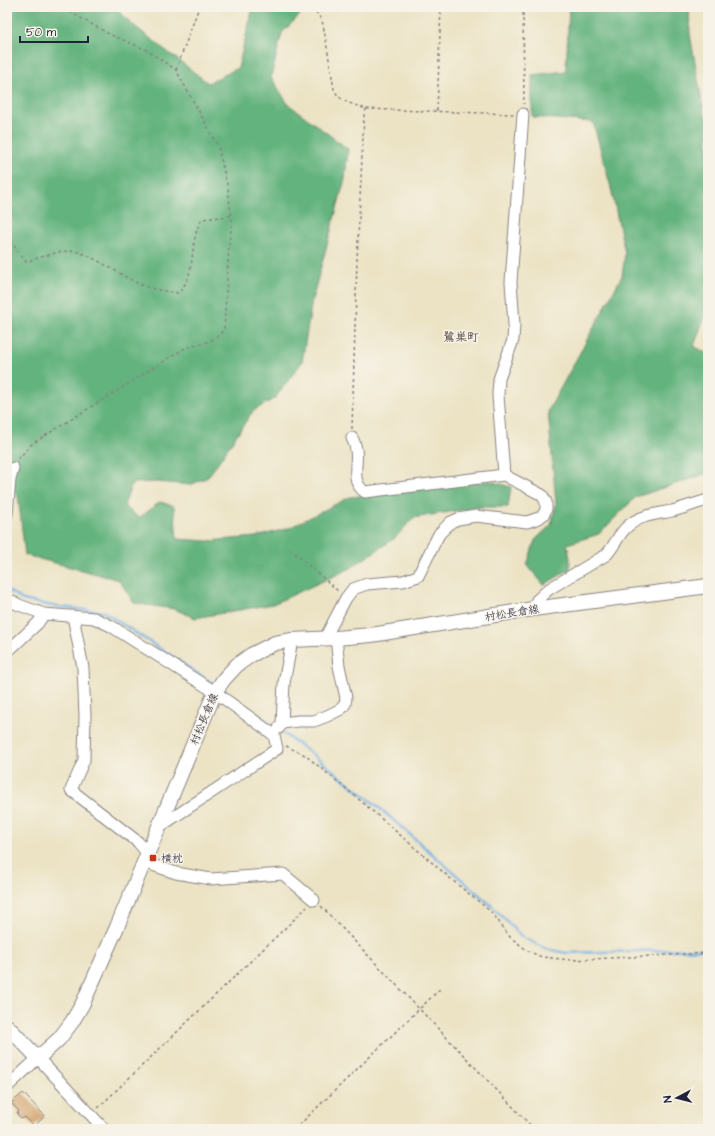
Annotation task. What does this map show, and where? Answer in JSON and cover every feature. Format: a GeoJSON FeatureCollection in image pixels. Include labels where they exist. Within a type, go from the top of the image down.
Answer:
{"type":"FeatureCollection","features":[{"type":"Feature","properties":{"kind":"main road","name":"村松長倉線"},"geometry":{"type":"LineString","coordinates":[[38,1058],[59,1039],[72,1022],[83,1003],[115,933],[215,692],[224,679],[237,665],[251,655],[275,643],[292,640],[372,634],[533,609],[708,586]]}},
{"type":"Feature","properties":{"kind":"main road"},"geometry":{"type":"LineString","coordinates":[[7,1026],[38,1058]]}},
{"type":"Feature","properties":{"kind":"street"},"geometry":{"type":"LineString","coordinates":[[504,475],[498,396],[499,379],[513,340],[512,268],[523,114]]}},
{"type":"Feature","properties":{"kind":"street"},"geometry":{"type":"LineString","coordinates":[[282,723],[314,721],[341,709],[345,704],[346,698],[331,638],[346,598],[353,589],[360,586],[403,581],[418,576],[439,534],[451,522],[458,519],[476,516],[528,522],[540,518],[546,509],[546,502],[542,495],[504,475],[365,492],[357,484],[355,472],[358,459],[357,451],[352,438]]}},
{"type":"Feature","properties":{"kind":"street"},"geometry":{"type":"LineString","coordinates":[[7,514],[10,479],[13,468]]}},
{"type":"Feature","properties":{"kind":"street"},"geometry":{"type":"LineString","coordinates":[[533,609],[537,600],[549,589],[606,555],[611,550],[620,534],[634,521],[657,513],[672,511],[708,500]]}},
{"type":"Feature","properties":{"kind":"street"},"geometry":{"type":"LineString","coordinates":[[7,599],[44,614],[94,618],[111,626],[215,692],[274,735],[277,749],[158,827]]}},
{"type":"Feature","properties":{"kind":"street"},"geometry":{"type":"LineString","coordinates":[[7,652],[38,622],[44,614]]}},
{"type":"Feature","properties":{"kind":"street"},"geometry":{"type":"LineString","coordinates":[[73,616],[83,668],[85,693],[85,737],[84,760],[71,790],[138,842],[145,858],[176,873],[211,879],[283,874],[314,900]]}},
{"type":"Feature","properties":{"kind":"street"},"geometry":{"type":"LineString","coordinates":[[274,735],[282,723],[284,684],[292,640]]}},
{"type":"Feature","properties":{"kind":"street"},"geometry":{"type":"LineString","coordinates":[[7,1087],[38,1058],[104,1129]]}},
{"type":"Feature","properties":{"kind":"path"},"geometry":{"type":"LineString","coordinates":[[13,468],[32,444],[185,348],[208,342],[219,336],[224,329],[229,245],[232,222],[228,189],[218,146],[176,70],[145,49],[111,35],[61,7]]}},
{"type":"Feature","properties":{"kind":"path"},"geometry":{"type":"LineString","coordinates":[[176,70],[198,7]]}},
{"type":"Feature","properties":{"kind":"path"},"geometry":{"type":"LineString","coordinates":[[312,7],[323,24],[336,95],[345,102],[366,109],[523,114],[522,7]]}},
{"type":"Feature","properties":{"kind":"path"},"geometry":{"type":"LineString","coordinates":[[437,111],[441,7]]}},
{"type":"Feature","properties":{"kind":"path"},"geometry":{"type":"LineString","coordinates":[[352,438],[359,224],[364,116],[366,109]]}},
{"type":"Feature","properties":{"kind":"path"},"geometry":{"type":"LineString","coordinates":[[7,236],[26,262],[51,254],[74,251],[90,257],[140,284],[167,292],[178,293],[190,277],[197,228],[202,219],[231,216]]}},
{"type":"Feature","properties":{"kind":"path"},"geometry":{"type":"LineString","coordinates":[[290,548],[346,598]]}},
{"type":"Feature","properties":{"kind":"path"},"geometry":{"type":"LineString","coordinates":[[274,735],[281,743],[305,756],[355,796],[483,905],[493,914],[510,938],[528,950],[542,957],[571,960],[708,954]]}},
{"type":"Feature","properties":{"kind":"path"},"geometry":{"type":"LineString","coordinates":[[91,1115],[314,900],[534,1129]]}},
{"type":"Feature","properties":{"kind":"path"},"geometry":{"type":"LineString","coordinates":[[295,1129],[440,989]]}},
{"type":"Feature","properties":{"kind":"green space"},"geometry":{"type":"Polygon","coordinates":[[[7,7],[114,7],[133,25],[208,83],[238,68],[253,7],[299,7],[303,12],[282,33],[271,77],[288,104],[348,149],[345,179],[312,300],[302,362],[275,398],[253,411],[208,477],[190,485],[157,482],[132,483],[124,506],[139,518],[160,502],[174,506],[177,539],[208,541],[256,537],[289,528],[350,497],[490,481],[511,487],[508,507],[480,507],[413,518],[395,538],[349,569],[273,604],[195,618],[174,609],[134,603],[119,580],[25,555],[18,496],[7,485],[7,7]]]}},
{"type":"Feature","properties":{"kind":"green space"},"geometry":{"type":"Polygon","coordinates":[[[569,7],[689,7],[690,34],[704,113],[708,121],[708,178],[706,181],[708,189],[708,307],[694,346],[708,354],[708,473],[636,497],[599,534],[567,544],[570,558],[570,569],[544,585],[527,565],[535,540],[551,525],[556,504],[548,411],[622,276],[625,253],[611,188],[593,122],[532,117],[532,75],[566,71],[569,7]]]}},
{"type":"Feature","properties":{"kind":"building"},"geometry":{"type":"Polygon","coordinates":[[[23,1093],[45,1116],[34,1126],[25,1117],[22,1119],[17,1114],[19,1111],[11,1103],[23,1093]]]}},
{"type":"Feature","properties":{"kind":"waterway"},"geometry":{"type":"LineString","coordinates":[[7,590],[23,600],[53,606],[104,612],[214,684]]}},
{"type":"Feature","properties":{"kind":"waterway"},"geometry":{"type":"LineString","coordinates":[[222,689],[276,728]]}},
{"type":"Feature","properties":{"kind":"waterway"},"geometry":{"type":"LineString","coordinates":[[280,731],[312,754],[376,805],[492,906],[522,937],[546,949],[566,953],[708,949]]}},
{"type":"Feature","properties":{"kind":"place","name":"横枕"},"geometry":{"type":"Point","coordinates":[153,858]}},
{"type":"Feature","properties":{"kind":"district","name":"鷺巣町"},"geometry":{"type":"Point","coordinates":[461,337]}}]}
